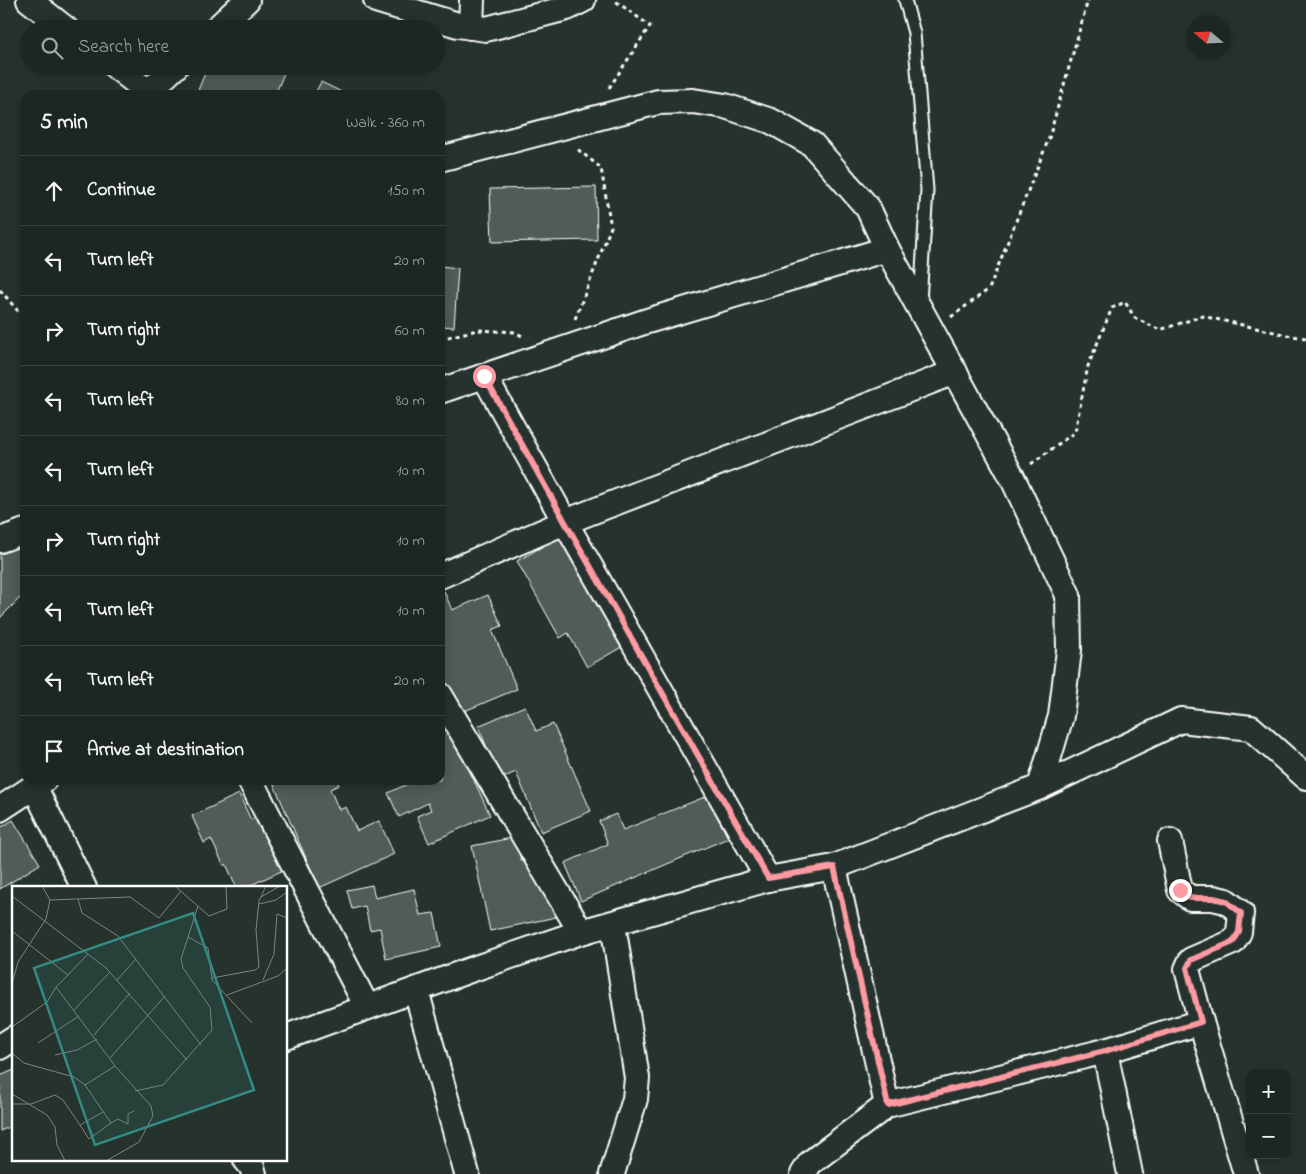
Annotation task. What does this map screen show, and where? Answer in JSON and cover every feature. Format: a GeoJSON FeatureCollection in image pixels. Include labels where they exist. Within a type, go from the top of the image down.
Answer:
{"type":"FeatureCollection","features":[{"type":"Feature","properties":{"kind":"street"},"geometry":{"type":"LineString","coordinates":[[29,0],[55,20]]}},
{"type":"Feature","properties":{"kind":"street"},"geometry":{"type":"LineString","coordinates":[[226,20],[247,0]]}},
{"type":"Feature","properties":{"kind":"street"},"geometry":{"type":"LineString","coordinates":[[376,0],[442,20]]}},
{"type":"Feature","properties":{"kind":"street"},"geometry":{"type":"LineString","coordinates":[[471,27],[472,0]]}},
{"type":"Feature","properties":{"kind":"street"},"geometry":{"type":"LineString","coordinates":[[445,21],[486,29],[568,8],[583,0]]}},
{"type":"Feature","properties":{"kind":"street"},"geometry":{"type":"LineString","coordinates":[[127,75],[146,90]]}},
{"type":"Feature","properties":{"kind":"street"},"geometry":{"type":"LineString","coordinates":[[153,90],[167,75]]}},
{"type":"Feature","properties":{"kind":"street"},"geometry":{"type":"LineString","coordinates":[[445,158],[658,102],[693,101],[726,106],[771,120],[812,144],[868,208],[887,249],[1012,477],[1068,595],[1069,650],[1061,716],[1040,787]]}},
{"type":"Feature","properties":{"kind":"street"},"geometry":{"type":"LineString","coordinates":[[445,389],[644,322],[887,249]]}},
{"type":"Feature","properties":{"kind":"street"},"geometry":{"type":"LineString","coordinates":[[445,574],[565,522],[955,372]]}},
{"type":"Feature","properties":{"kind":"street"},"geometry":{"type":"LineString","coordinates":[[484,376],[768,878]]}},
{"type":"Feature","properties":{"kind":"street"},"geometry":{"type":"LineString","coordinates":[[0,540],[20,533]]}},
{"type":"Feature","properties":{"kind":"street"},"geometry":{"type":"LineString","coordinates":[[445,703],[581,932]]}},
{"type":"Feature","properties":{"kind":"street"},"geometry":{"type":"LineString","coordinates":[[288,1036],[581,932],[768,878],[834,867],[1040,787],[1181,720],[1251,728],[1306,777]]}},
{"type":"Feature","properties":{"kind":"street"},"geometry":{"type":"LineString","coordinates":[[0,809],[36,785]]}},
{"type":"Feature","properties":{"kind":"street"},"geometry":{"type":"LineString","coordinates":[[40,785],[83,886]]}},
{"type":"Feature","properties":{"kind":"street"},"geometry":{"type":"LineString","coordinates":[[253,785],[367,1008]]}},
{"type":"Feature","properties":{"kind":"street"},"geometry":{"type":"LineString","coordinates":[[1170,841],[1180,890],[1190,898],[1213,898],[1226,901],[1241,913],[1239,932],[1233,942],[1191,960],[1187,968],[1246,1174]]}},
{"type":"Feature","properties":{"kind":"street"},"geometry":{"type":"LineString","coordinates":[[834,867],[888,1105]]}},
{"type":"Feature","properties":{"kind":"street"},"geometry":{"type":"LineString","coordinates":[[612,1174],[635,1099],[637,1078],[613,924]]}},
{"type":"Feature","properties":{"kind":"street"},"geometry":{"type":"LineString","coordinates":[[416,990],[467,1174]]}},
{"type":"Feature","properties":{"kind":"street"},"geometry":{"type":"LineString","coordinates":[[803,1174],[810,1163],[888,1105],[1105,1051],[1201,1022]]}},
{"type":"Feature","properties":{"kind":"street"},"geometry":{"type":"LineString","coordinates":[[0,1046],[12,1039]]}},
{"type":"Feature","properties":{"kind":"street"},"geometry":{"type":"LineString","coordinates":[[1105,1051],[1130,1174]]}},
{"type":"Feature","properties":{"kind":"street"},"geometry":{"type":"LineString","coordinates":[[248,1162],[254,1174]]}},
{"type":"Feature","properties":{"kind":"lane"},"geometry":{"type":"LineString","coordinates":[[904,0],[914,33],[927,190],[920,309]]}},
{"type":"Feature","properties":{"kind":"path"},"geometry":{"type":"LineString","coordinates":[[609,89],[650,26],[614,0]]}},
{"type":"Feature","properties":{"kind":"path"},"geometry":{"type":"LineString","coordinates":[[932,331],[989,289],[1049,138],[1088,0]]}},
{"type":"Feature","properties":{"kind":"path"},"geometry":{"type":"LineString","coordinates":[[445,338],[477,330],[515,332],[558,351],[611,227],[601,168],[551,130]]}},
{"type":"Feature","properties":{"kind":"path"},"geometry":{"type":"LineString","coordinates":[[0,290],[20,313]]}},
{"type":"Feature","properties":{"kind":"path"},"geometry":{"type":"LineString","coordinates":[[1012,477],[1075,432],[1088,366],[1112,308],[1125,302],[1136,318],[1160,330],[1202,316],[1306,338]]}},
{"type":"Feature","properties":{"kind":"building"},"geometry":{"type":"Polygon","coordinates":[[[204,75],[283,75],[277,90],[198,90],[204,75]]]}},
{"type":"Feature","properties":{"kind":"building"},"geometry":{"type":"Polygon","coordinates":[[[321,82],[338,90],[317,90],[321,82]]]}},
{"type":"Feature","properties":{"kind":"building"},"geometry":{"type":"Polygon","coordinates":[[[596,187],[597,240],[492,242],[490,189],[596,187]]]}},
{"type":"Feature","properties":{"kind":"building"},"geometry":{"type":"Polygon","coordinates":[[[445,267],[458,268],[454,327],[445,326],[445,267]]]}},
{"type":"Feature","properties":{"kind":"building"},"geometry":{"type":"Polygon","coordinates":[[[561,536],[627,644],[587,667],[568,633],[560,638],[517,561],[561,536]]]}},
{"type":"Feature","properties":{"kind":"building"},"geometry":{"type":"Polygon","coordinates":[[[13,540],[20,546],[20,598],[0,618],[0,551],[13,540]]]}},
{"type":"Feature","properties":{"kind":"building"},"geometry":{"type":"Polygon","coordinates":[[[445,593],[452,610],[488,595],[502,626],[492,630],[517,689],[455,715],[445,692],[445,593]]]}},
{"type":"Feature","properties":{"kind":"building"},"geometry":{"type":"Polygon","coordinates":[[[525,706],[536,731],[553,724],[591,811],[541,832],[516,772],[500,779],[478,726],[525,706]]]}},
{"type":"Feature","properties":{"kind":"building"},"geometry":{"type":"Polygon","coordinates":[[[445,718],[490,815],[429,843],[417,816],[431,810],[428,803],[399,817],[388,793],[405,785],[445,785],[445,718]]]}},
{"type":"Feature","properties":{"kind":"building"},"geometry":{"type":"Polygon","coordinates":[[[274,785],[339,785],[330,789],[339,810],[346,807],[357,831],[379,821],[394,854],[319,888],[274,785]]]}},
{"type":"Feature","properties":{"kind":"building"},"geometry":{"type":"Polygon","coordinates":[[[239,794],[251,820],[264,814],[288,868],[248,886],[236,886],[211,839],[204,843],[192,816],[239,794]]]}},
{"type":"Feature","properties":{"kind":"building"},"geometry":{"type":"Polygon","coordinates":[[[707,796],[728,838],[581,901],[565,863],[608,844],[599,821],[616,814],[623,830],[707,796]]]}},
{"type":"Feature","properties":{"kind":"building"},"geometry":{"type":"Polygon","coordinates":[[[13,820],[40,864],[0,889],[0,828],[13,820]]]}},
{"type":"Feature","properties":{"kind":"building"},"geometry":{"type":"Polygon","coordinates":[[[516,837],[521,861],[534,858],[549,880],[556,917],[490,931],[472,846],[516,837]]]}},
{"type":"Feature","properties":{"kind":"building"},"geometry":{"type":"Polygon","coordinates":[[[372,885],[375,898],[414,889],[420,915],[434,913],[441,947],[386,959],[380,928],[370,930],[365,906],[352,909],[347,890],[372,885]]]}},
{"type":"Feature","properties":{"kind":"building"},"geometry":{"type":"Polygon","coordinates":[[[12,1071],[12,1126],[0,1131],[0,1076],[12,1071]]]}},
{"type":"Feature","properties":{"kind":"route"},"geometry":{"type":"LineString","coordinates":[[484,376],[768,878],[834,867],[888,1105],[1105,1051],[1201,1022],[1187,968],[1191,960],[1233,942],[1239,932],[1241,913],[1226,901],[1213,898],[1190,898],[1180,890]]}}]}
